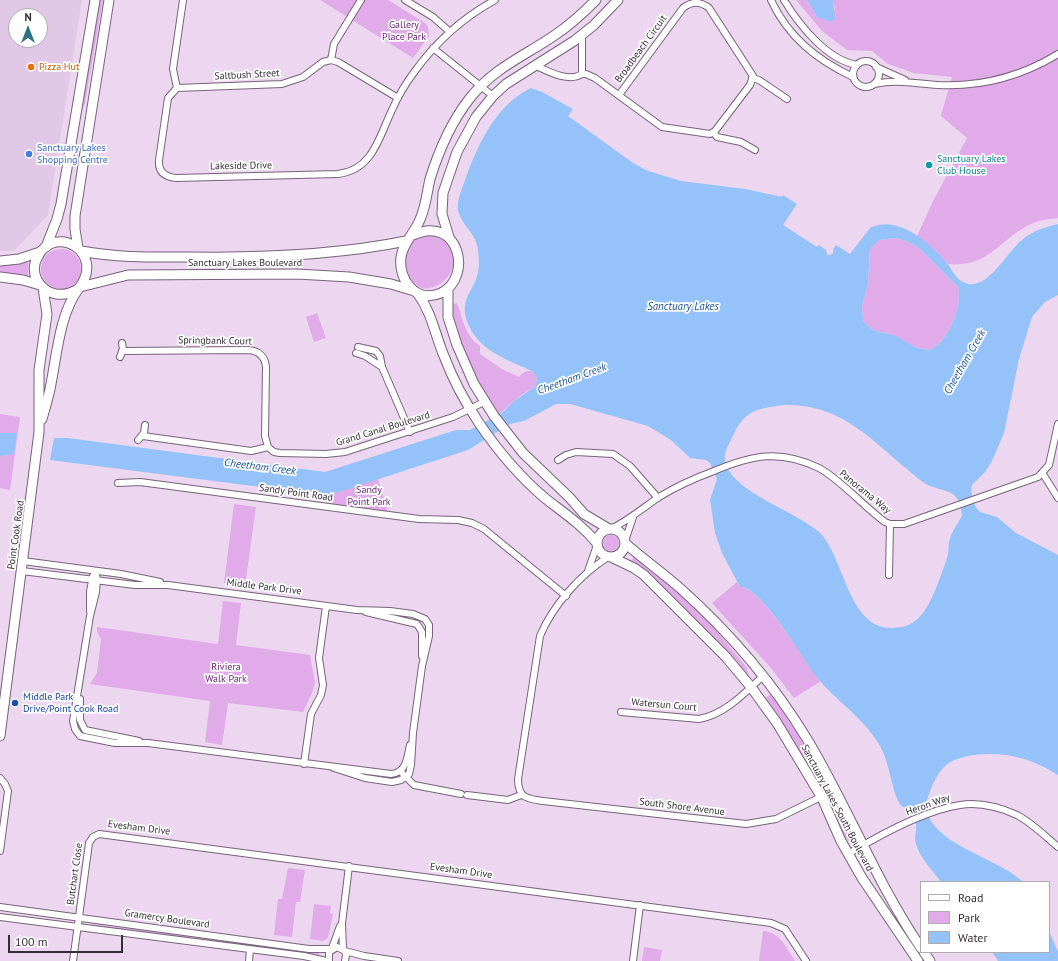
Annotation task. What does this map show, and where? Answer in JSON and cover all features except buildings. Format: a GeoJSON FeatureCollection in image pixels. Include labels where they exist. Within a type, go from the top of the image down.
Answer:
{"type":"FeatureCollection","features":[{"type":"Feature","properties":{"kind":"street"},"geometry":{"type":"LineString","coordinates":[[41,286],[34,268],[36,260],[43,249],[57,219],[61,204],[94,0]]}},
{"type":"Feature","properties":{"kind":"street"},"geometry":{"type":"LineString","coordinates":[[79,250],[75,229],[75,216],[109,0]]}},
{"type":"Feature","properties":{"kind":"street"},"geometry":{"type":"LineString","coordinates":[[177,88],[173,76],[173,69],[183,0]]}},
{"type":"Feature","properties":{"kind":"street"},"geometry":{"type":"LineString","coordinates":[[361,0],[334,44],[331,60],[398,98]]}},
{"type":"Feature","properties":{"kind":"street"},"geometry":{"type":"LineString","coordinates":[[405,0],[433,17],[450,32]]}},
{"type":"Feature","properties":{"kind":"street","name":"Lakeside Drive"},"geometry":{"type":"LineString","coordinates":[[177,88],[168,98],[159,165],[163,174],[170,178],[338,174],[353,170],[366,162],[374,152],[398,98],[414,73],[433,48],[450,32],[478,10],[495,0]]}},
{"type":"Feature","properties":{"kind":"street"},"geometry":{"type":"LineString","coordinates":[[596,0],[571,24],[545,42],[512,60],[494,73],[480,86],[462,108],[443,142],[430,181],[421,218],[402,250],[400,267],[406,285],[426,305],[451,373],[470,409],[489,437],[509,462],[545,498],[588,532],[597,544],[601,553],[609,557]]}},
{"type":"Feature","properties":{"kind":"street"},"geometry":{"type":"LineString","coordinates":[[414,292],[435,295],[448,288],[454,279],[458,264],[457,250],[449,237],[441,210],[445,184],[468,128],[493,96],[520,74],[563,49],[582,35],[618,0]]}},
{"type":"Feature","properties":{"kind":"street"},"geometry":{"type":"LineString","coordinates":[[784,0],[796,19],[812,36],[840,59],[857,65]]}},
{"type":"Feature","properties":{"kind":"street"},"geometry":{"type":"LineString","coordinates":[[774,1],[783,20],[802,44],[829,65],[853,77]]}},
{"type":"Feature","properties":{"kind":"street","name":"Broadbeach Circuit"},"geometry":{"type":"LineString","coordinates":[[619,95],[683,8],[694,2],[703,3],[709,8],[750,70],[752,78]]}},
{"type":"Feature","properties":{"kind":"street"},"geometry":{"type":"LineString","coordinates":[[75,117],[86,111],[96,46],[106,19]]}},
{"type":"Feature","properties":{"kind":"street"},"geometry":{"type":"LineString","coordinates":[[571,24],[582,35],[582,74]]}},
{"type":"Feature","properties":{"kind":"street"},"geometry":{"type":"LineString","coordinates":[[433,48],[493,96]]}},
{"type":"Feature","properties":{"kind":"street"},"geometry":{"type":"LineString","coordinates":[[908,81],[865,61],[857,65],[853,72],[853,77],[856,83],[864,87],[874,84],[908,81],[937,85],[975,84],[1000,79],[1032,67],[1058,54]]}},
{"type":"Feature","properties":{"kind":"street","name":"Saltbush Street"},"geometry":{"type":"LineString","coordinates":[[177,88],[282,84],[303,77],[323,62],[331,60]]}},
{"type":"Feature","properties":{"kind":"street"},"geometry":{"type":"LineString","coordinates":[[512,60],[520,74]]}},
{"type":"Feature","properties":{"kind":"street","name":"Broadbeach Circuit"},"geometry":{"type":"LineString","coordinates":[[534,65],[565,76],[578,77],[582,74],[586,74],[595,78],[662,128],[704,134],[714,132],[717,137],[741,142],[755,150]]}},
{"type":"Feature","properties":{"kind":"street"},"geometry":{"type":"LineString","coordinates":[[874,84],[878,77],[876,67]]}},
{"type":"Feature","properties":{"kind":"street"},"geometry":{"type":"LineString","coordinates":[[714,132],[750,86],[752,78],[759,80],[788,99]]}},
{"type":"Feature","properties":{"kind":"street"},"geometry":{"type":"LineString","coordinates":[[410,238],[429,231],[442,233],[449,237]]}},
{"type":"Feature","properties":{"kind":"street","name":"Sanctuary Lakes Boulevard"},"geometry":{"type":"LineString","coordinates":[[79,250],[120,257],[242,257],[334,251],[410,238]]}},
{"type":"Feature","properties":{"kind":"street"},"geometry":{"type":"LineString","coordinates":[[0,261],[26,257],[59,242],[72,244],[79,250],[84,256],[87,269],[84,281],[79,288],[72,293],[57,295],[41,286],[23,280],[0,277]]}},
{"type":"Feature","properties":{"kind":"street","name":"Sanctuary Lakes Boulevard"},"geometry":{"type":"LineString","coordinates":[[79,288],[128,275],[296,274],[349,277],[391,284],[414,292]]}},
{"type":"Feature","properties":{"kind":"street","name":"Point Cook Road"},"geometry":{"type":"LineString","coordinates":[[0,736],[39,432],[39,370],[47,314],[41,286]]}},
{"type":"Feature","properties":{"kind":"street","name":"Point Cook Road"},"geometry":{"type":"LineString","coordinates":[[39,432],[51,385],[63,322],[79,288]]}},
{"type":"Feature","properties":{"kind":"street"},"geometry":{"type":"LineString","coordinates":[[448,288],[447,312],[451,329],[464,362],[484,402],[503,430],[533,464],[569,497],[584,514],[620,533],[625,542]]}},
{"type":"Feature","properties":{"kind":"street"},"geometry":{"type":"LineString","coordinates":[[120,357],[122,343]]}},
{"type":"Feature","properties":{"kind":"street","name":"Springbank Court"},"geometry":{"type":"LineString","coordinates":[[122,351],[249,350],[258,352],[265,360],[266,367],[265,436],[268,447]]}},
{"type":"Feature","properties":{"kind":"street"},"geometry":{"type":"LineString","coordinates":[[382,367],[356,350],[376,351],[380,356],[382,367],[410,432]]}},
{"type":"Feature","properties":{"kind":"street","name":"Grand Canal Boulevard"},"geometry":{"type":"LineString","coordinates":[[145,426],[140,438],[251,451],[268,447],[277,452],[338,453],[453,418],[484,402]]}},
{"type":"Feature","properties":{"kind":"street"},"geometry":{"type":"LineString","coordinates":[[1058,424],[1050,460],[1043,474],[1058,498]]}},
{"type":"Feature","properties":{"kind":"street"},"geometry":{"type":"LineString","coordinates":[[558,460],[566,454],[576,452],[613,454],[630,466],[658,498]]}},
{"type":"Feature","properties":{"kind":"street","name":"Panorama Way"},"geometry":{"type":"LineString","coordinates":[[610,529],[634,517],[658,498],[681,484],[748,458],[780,456],[799,460],[820,469],[880,518],[890,524],[904,524],[1034,480],[1043,474]]}},
{"type":"Feature","properties":{"kind":"street","name":"Sandy Point Road"},"geometry":{"type":"LineString","coordinates":[[118,483],[140,482],[412,518],[458,520],[472,523],[492,535],[566,596]]}},
{"type":"Feature","properties":{"kind":"street"},"geometry":{"type":"LineString","coordinates":[[95,571],[94,579],[96,592],[90,616],[80,687],[80,720],[85,730],[148,743],[334,768],[391,774],[401,771],[414,785],[444,789],[464,795],[508,800],[521,794],[518,789],[518,779],[540,636],[547,620],[588,571],[609,557],[622,551],[634,517]]}},
{"type":"Feature","properties":{"kind":"street"},"geometry":{"type":"LineString","coordinates":[[890,524],[890,575]]}},
{"type":"Feature","properties":{"kind":"street"},"geometry":{"type":"LineString","coordinates":[[588,571],[600,534],[610,529]]}},
{"type":"Feature","properties":{"kind":"street","name":"Sanctuary Lakes South Boulevard"},"geometry":{"type":"LineString","coordinates":[[625,542],[699,606],[735,643],[763,676],[806,738],[835,790],[894,905],[920,946]]}},
{"type":"Feature","properties":{"kind":"street","name":"Sanctuary Lakes South Boulevard"},"geometry":{"type":"LineString","coordinates":[[609,557],[634,568],[644,575],[712,641],[751,687],[789,741],[822,798],[848,854],[862,878],[918,961]]}},
{"type":"Feature","properties":{"kind":"street","name":"Middle Park Drive"},"geometry":{"type":"LineString","coordinates":[[23,561],[138,577],[168,585],[357,610],[417,624],[422,632],[422,666],[413,733],[411,765],[406,777]]}},
{"type":"Feature","properties":{"kind":"street","name":"Middle Park Drive"},"geometry":{"type":"LineString","coordinates":[[22,571],[135,585],[168,585]]}},
{"type":"Feature","properties":{"kind":"street"},"geometry":{"type":"LineString","coordinates":[[304,764],[311,714],[321,695],[323,684],[319,658],[326,606]]}},
{"type":"Feature","properties":{"kind":"street","name":"Watersun Court"},"geometry":{"type":"LineString","coordinates":[[621,712],[699,719],[709,717],[751,687],[763,676]]}},
{"type":"Feature","properties":{"kind":"street","name":"Middle Park Drive"},"geometry":{"type":"LineString","coordinates":[[401,771],[405,765],[413,733]]}},
{"type":"Feature","properties":{"kind":"street"},"geometry":{"type":"LineString","coordinates":[[334,768],[365,778],[386,781],[396,782],[406,777]]}},
{"type":"Feature","properties":{"kind":"street"},"geometry":{"type":"LineString","coordinates":[[0,778],[8,791],[0,851]]}},
{"type":"Feature","properties":{"kind":"street","name":"South Shore Avenue"},"geometry":{"type":"LineString","coordinates":[[521,794],[530,799],[543,801],[746,824],[776,820],[822,798],[835,790]]}},
{"type":"Feature","properties":{"kind":"street","name":"Heron Way"},"geometry":{"type":"LineString","coordinates":[[848,854],[862,845],[928,814],[960,805],[978,804],[993,807],[1019,816],[1058,847]]}},
{"type":"Feature","properties":{"kind":"street","name":"Evesham Drive"},"geometry":{"type":"LineString","coordinates":[[94,835],[105,834],[777,924],[787,932],[806,961]]}},
{"type":"Feature","properties":{"kind":"street","name":"Butchart Close"},"geometry":{"type":"LineString","coordinates":[[72,961],[89,843],[94,835]]}},
{"type":"Feature","properties":{"kind":"street"},"geometry":{"type":"LineString","coordinates":[[345,961],[342,923],[349,866]]}},
{"type":"Feature","properties":{"kind":"street"},"geometry":{"type":"LineString","coordinates":[[633,961],[640,905]]}},
{"type":"Feature","properties":{"kind":"street","name":"Gramercy Boulevard"},"geometry":{"type":"LineString","coordinates":[[0,907],[309,949],[332,949],[339,947],[344,950]]}},
{"type":"Feature","properties":{"kind":"street","name":"Gramercy Boulevard"},"geometry":{"type":"LineString","coordinates":[[0,917],[304,956],[326,961]]}},
{"type":"Feature","properties":{"kind":"street"},"geometry":{"type":"LineString","coordinates":[[329,961],[328,954],[332,949],[342,923]]}},
{"type":"Feature","properties":{"kind":"street"},"geometry":{"type":"LineString","coordinates":[[248,961],[250,950]]}},
{"type":"Feature","properties":{"kind":"street"},"geometry":{"type":"LineString","coordinates":[[344,950],[364,956],[398,961]]}},
{"type":"Feature","properties":{"kind":"shaded area","name":"Sanctuary Lakes Shopping Centre"},"geometry":{"type":"Polygon","coordinates":[[[0,0],[82,0],[48,215],[14,251],[0,251],[0,0]]]}},
{"type":"Feature","properties":{"kind":"green space"},"geometry":{"type":"Polygon","coordinates":[[[99,0],[103,0],[85,103],[81,113],[99,0]]]}},
{"type":"Feature","properties":{"kind":"green space","name":"Gallery Place Park"},"geometry":{"type":"Polygon","coordinates":[[[320,0],[388,0],[425,23],[428,27],[429,36],[413,58],[320,0]]]}},
{"type":"Feature","properties":{"kind":"green space"},"geometry":{"type":"Polygon","coordinates":[[[796,0],[807,0],[817,17],[835,10],[833,0],[1058,0],[1058,218],[1031,224],[1020,230],[992,252],[974,262],[948,264],[935,250],[917,236],[933,201],[967,138],[941,116],[952,77],[914,73],[888,64],[872,51],[847,50],[822,31],[796,0]]]}},
{"type":"Feature","properties":{"kind":"green space"},"geometry":{"type":"Polygon","coordinates":[[[421,235],[438,235],[451,249],[454,263],[449,275],[440,284],[429,288],[418,287],[409,278],[406,261],[410,246],[414,240],[421,235]]]}},
{"type":"Feature","properties":{"kind":"green space"},"geometry":{"type":"Polygon","coordinates":[[[896,238],[918,247],[958,287],[958,304],[953,323],[943,339],[937,346],[930,350],[917,348],[889,334],[873,330],[863,321],[862,306],[868,284],[870,249],[879,240],[896,238]]]}},
{"type":"Feature","properties":{"kind":"green space"},"geometry":{"type":"Polygon","coordinates":[[[65,249],[72,252],[78,258],[81,269],[80,277],[72,286],[65,289],[57,289],[50,286],[42,277],[41,265],[44,258],[53,250],[65,249]]]}},
{"type":"Feature","properties":{"kind":"green space"},"geometry":{"type":"Polygon","coordinates":[[[28,262],[28,278],[0,274],[0,265],[28,262]]]}},
{"type":"Feature","properties":{"kind":"green space"},"geometry":{"type":"Polygon","coordinates":[[[457,303],[468,332],[480,346],[480,354],[502,369],[519,377],[523,373],[531,371],[537,377],[536,386],[520,396],[498,415],[475,376],[463,348],[454,320],[452,305],[457,303]]]}},
{"type":"Feature","properties":{"kind":"green space"},"geometry":{"type":"Polygon","coordinates":[[[317,313],[326,338],[314,342],[306,317],[317,313]]]}},
{"type":"Feature","properties":{"kind":"green space"},"geometry":{"type":"Polygon","coordinates":[[[0,414],[20,417],[10,490],[0,488],[0,414]]]}},
{"type":"Feature","properties":{"kind":"green space","name":"Sandy Point Park"},"geometry":{"type":"Polygon","coordinates":[[[378,479],[388,512],[331,504],[331,494],[378,479]]]}},
{"type":"Feature","properties":{"kind":"green space"},"geometry":{"type":"Polygon","coordinates":[[[234,504],[256,507],[245,586],[224,583],[234,504]]]}},
{"type":"Feature","properties":{"kind":"green space"},"geometry":{"type":"Polygon","coordinates":[[[611,535],[617,537],[619,543],[617,549],[611,551],[605,549],[603,543],[605,537],[611,535]]]}},
{"type":"Feature","properties":{"kind":"green space"},"geometry":{"type":"Polygon","coordinates":[[[634,557],[679,593],[711,624],[747,668],[750,679],[710,634],[642,568],[631,561],[634,557]]]}},
{"type":"Feature","properties":{"kind":"green space"},"geometry":{"type":"Polygon","coordinates":[[[737,582],[740,587],[749,590],[759,598],[821,681],[794,698],[770,667],[712,603],[737,582]]]}},
{"type":"Feature","properties":{"kind":"green space","name":"Riviera Walk Park"},"geometry":{"type":"Polygon","coordinates":[[[223,601],[241,603],[236,645],[310,655],[315,683],[303,712],[228,703],[222,745],[205,742],[210,701],[90,684],[97,673],[101,639],[97,632],[97,627],[218,644],[223,601]]]}},
{"type":"Feature","properties":{"kind":"green space"},"geometry":{"type":"Polygon","coordinates":[[[771,694],[799,736],[821,780],[822,789],[789,735],[764,699],[771,694]]]}},
{"type":"Feature","properties":{"kind":"green space"},"geometry":{"type":"Polygon","coordinates":[[[839,808],[850,842],[844,837],[832,810],[839,808]]]}},
{"type":"Feature","properties":{"kind":"green space"},"geometry":{"type":"Polygon","coordinates":[[[288,868],[305,870],[300,902],[296,902],[292,937],[274,935],[278,899],[282,899],[288,868]]]}},
{"type":"Feature","properties":{"kind":"green space"},"geometry":{"type":"Polygon","coordinates":[[[314,904],[331,906],[330,913],[333,914],[328,938],[323,941],[310,939],[314,904]]]}},
{"type":"Feature","properties":{"kind":"green space"},"geometry":{"type":"Polygon","coordinates":[[[91,925],[319,952],[319,956],[91,925]]]}},
{"type":"Feature","properties":{"kind":"green space"},"geometry":{"type":"Polygon","coordinates":[[[763,931],[769,932],[779,938],[795,961],[759,961],[763,931]]]}},
{"type":"Feature","properties":{"kind":"green space"},"geometry":{"type":"Polygon","coordinates":[[[644,947],[662,950],[660,961],[642,961],[644,947]]]}},
{"type":"Feature","properties":{"kind":"water"},"geometry":{"type":"Polygon","coordinates":[[[807,0],[833,0],[835,19],[830,22],[817,17],[807,0]]]}},
{"type":"Feature","properties":{"kind":"water","name":"Sanctuary Lakes"},"geometry":{"type":"Polygon","coordinates":[[[531,88],[542,92],[573,109],[568,116],[633,163],[648,171],[681,181],[745,189],[782,197],[783,195],[797,204],[783,225],[817,247],[819,245],[826,250],[827,255],[833,254],[833,250],[836,245],[850,254],[870,228],[881,225],[891,225],[902,228],[923,239],[940,255],[961,281],[968,284],[976,284],[990,275],[1016,246],[1030,234],[1058,224],[1058,295],[1045,302],[1032,317],[1019,359],[1004,433],[992,461],[985,472],[972,485],[971,491],[975,506],[980,512],[997,517],[1016,533],[1058,555],[1058,775],[1038,764],[1017,757],[996,754],[973,755],[951,762],[942,769],[933,784],[926,804],[929,818],[938,830],[951,840],[1012,873],[1022,881],[940,881],[918,849],[915,840],[915,820],[913,815],[898,801],[883,753],[873,735],[816,676],[787,633],[767,607],[748,589],[740,587],[722,553],[715,533],[710,500],[717,479],[710,463],[706,460],[690,458],[671,440],[648,426],[570,404],[556,404],[524,421],[510,424],[468,450],[339,492],[323,495],[50,460],[54,438],[68,438],[325,472],[456,430],[470,430],[503,412],[514,401],[536,386],[537,377],[532,371],[490,350],[476,338],[471,330],[466,319],[465,310],[468,296],[475,283],[477,275],[479,265],[478,253],[477,244],[462,219],[458,207],[462,189],[474,156],[488,129],[507,105],[531,88]],[[896,238],[879,240],[870,249],[868,284],[862,306],[863,321],[873,330],[896,336],[917,348],[930,350],[937,346],[943,339],[953,323],[958,304],[958,287],[918,247],[896,238]],[[784,405],[770,407],[751,413],[745,417],[735,431],[725,453],[726,466],[734,478],[747,488],[810,525],[821,534],[837,561],[859,610],[870,621],[884,627],[901,627],[907,625],[921,616],[934,594],[948,554],[951,536],[962,515],[958,499],[950,492],[926,484],[861,431],[845,420],[827,412],[807,406],[784,405]]]}},
{"type":"Feature","properties":{"kind":"water"},"geometry":{"type":"Polygon","coordinates":[[[0,433],[17,433],[14,454],[0,456],[0,433]]]}},
{"type":"Feature","properties":{"kind":"water"},"geometry":{"type":"Polygon","coordinates":[[[1050,933],[1058,952],[1058,961],[998,961],[993,953],[1050,953],[1050,933]]]}},
{"type":"Feature","properties":{"kind":"place","name":"Pizza Hut"},"geometry":{"type":"Point","coordinates":[31,67]}},
{"type":"Feature","properties":{"kind":"place","name":"Sanctuary Lakes Shopping Centre"},"geometry":{"type":"Point","coordinates":[29,154]}},
{"type":"Feature","properties":{"kind":"place","name":"Sanctuary Lakes Club House"},"geometry":{"type":"Point","coordinates":[929,165]}},
{"type":"Feature","properties":{"kind":"place","name":"Middle Park Drive/Point Cook Road"},"geometry":{"type":"Point","coordinates":[15,703]}},
{"type":"Feature","properties":{"kind":"water label","name":"Cheetham Creek"},"geometry":{"type":"Point","coordinates":[965,362]}},
{"type":"Feature","properties":{"kind":"water label","name":"Cheetham Creek"},"geometry":{"type":"Point","coordinates":[572,379]}},
{"type":"Feature","properties":{"kind":"water label","name":"Cheetham Creek"},"geometry":{"type":"Point","coordinates":[260,467]}}]}
